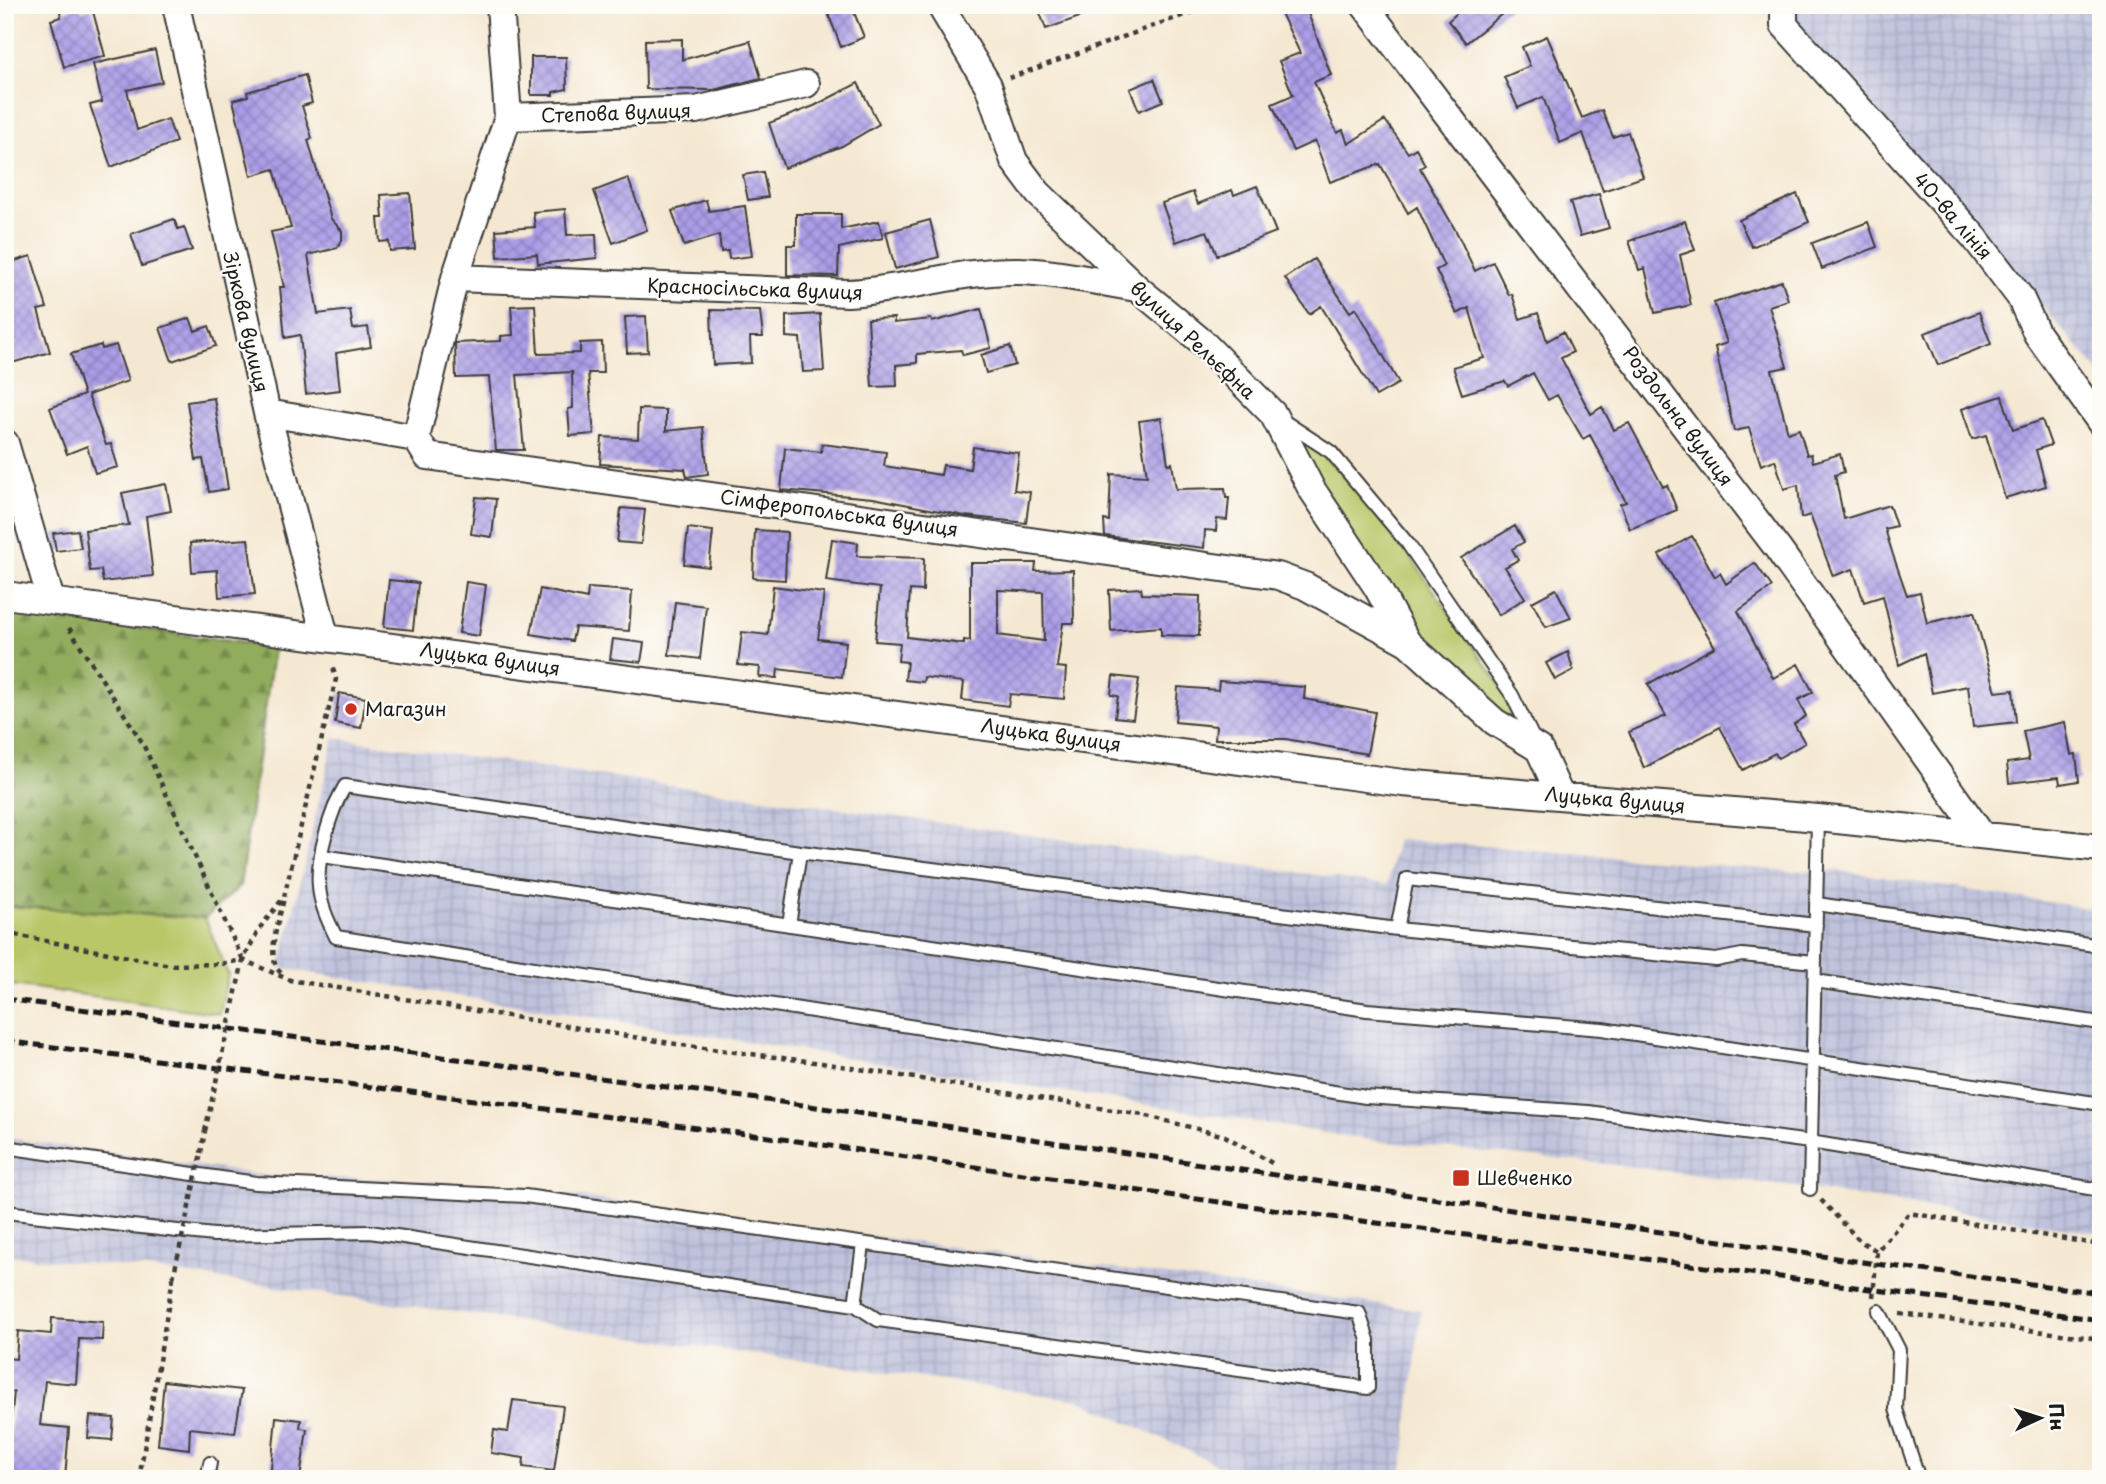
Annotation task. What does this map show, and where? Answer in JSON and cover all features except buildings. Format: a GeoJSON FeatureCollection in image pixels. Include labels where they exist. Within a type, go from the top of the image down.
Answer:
{"type":"FeatureCollection","features":[{"type":"Feature","properties":{"kind":"street","name":"Зіркова вулиця"},"geometry":{"type":"LineString","coordinates":[[176,5],[267,413],[325,636]]}},
{"type":"Feature","properties":{"kind":"street"},"geometry":{"type":"LineString","coordinates":[[416,438],[455,278],[508,117],[500,5]]}},
{"type":"Feature","properties":{"kind":"street","name":"вулиця Рельєфна"},"geometry":{"type":"LineString","coordinates":[[940,5],[988,85],[1014,160],[1038,193],[1137,288],[1201,341],[1273,414],[1311,488],[1377,587],[1407,642],[1495,722],[1539,749]]}},
{"type":"Feature","properties":{"kind":"street","name":"Роздольна вулиця"},"geometry":{"type":"LineString","coordinates":[[1364,5],[1778,549],[1981,834]]}},
{"type":"Feature","properties":{"kind":"street","name":"40-ва лінія"},"geometry":{"type":"LineString","coordinates":[[1784,15],[1975,239],[2020,297],[2036,334],[2101,423]]}},
{"type":"Feature","properties":{"kind":"street","name":"Степова вулиця"},"geometry":{"type":"LineString","coordinates":[[508,117],[696,110],[806,85]]}},
{"type":"Feature","properties":{"kind":"street","name":"Красносільська вулиця"},"geometry":{"type":"LineString","coordinates":[[455,278],[848,293],[885,291],[978,273],[1020,271],[1137,288]]}},
{"type":"Feature","properties":{"kind":"street","name":"Сімферопольська вулиця"},"geometry":{"type":"LineString","coordinates":[[267,413],[416,438],[427,456],[1278,576],[1305,586],[1407,642]]}},
{"type":"Feature","properties":{"kind":"street"},"geometry":{"type":"LineString","coordinates":[[5,443],[51,600]]}},
{"type":"Feature","properties":{"kind":"street","name":"Луцька вулиця"},"geometry":{"type":"LineString","coordinates":[[5,594],[1403,783],[1818,818],[2101,848]]}},
{"type":"Feature","properties":{"kind":"street"},"geometry":{"type":"LineString","coordinates":[[1539,749],[1560,795]]}},
{"type":"Feature","properties":{"kind":"lane"},"geometry":{"type":"LineString","coordinates":[[1273,414],[1331,452],[1408,544],[1512,695],[1539,749]]}},
{"type":"Feature","properties":{"kind":"lane"},"geometry":{"type":"LineString","coordinates":[[1815,962],[1742,956],[1716,960],[1397,929],[800,852],[345,786],[334,804],[318,884],[325,914],[336,937],[1366,1097],[1588,1112],[1810,1142],[2101,1190]]}},
{"type":"Feature","properties":{"kind":"lane"},"geometry":{"type":"LineString","coordinates":[[1810,1189],[1818,818]]}},
{"type":"Feature","properties":{"kind":"lane"},"geometry":{"type":"LineString","coordinates":[[789,925],[800,852]]}},
{"type":"Feature","properties":{"kind":"lane"},"geometry":{"type":"LineString","coordinates":[[322,856],[1367,1010],[1602,1029],[2101,1104]]}},
{"type":"Feature","properties":{"kind":"lane"},"geometry":{"type":"LineString","coordinates":[[1397,929],[1407,879],[1816,925]]}},
{"type":"Feature","properties":{"kind":"lane"},"geometry":{"type":"LineString","coordinates":[[1817,904],[2101,946]]}},
{"type":"Feature","properties":{"kind":"lane"},"geometry":{"type":"LineString","coordinates":[[1815,981],[2101,1023]]}},
{"type":"Feature","properties":{"kind":"lane"},"geometry":{"type":"LineString","coordinates":[[5,1147],[256,1183],[525,1196],[1359,1313],[1368,1340],[1368,1388],[878,1320],[855,1305],[370,1232],[214,1235],[5,1212]]}},
{"type":"Feature","properties":{"kind":"lane"},"geometry":{"type":"LineString","coordinates":[[855,1305],[863,1245]]}},
{"type":"Feature","properties":{"kind":"lane"},"geometry":{"type":"LineString","coordinates":[[1876,1306],[1899,1350],[1896,1409],[1919,1479]]}},
{"type":"Feature","properties":{"kind":"lane"},"geometry":{"type":"LineString","coordinates":[[207,1479],[210,1463]]}},
{"type":"Feature","properties":{"kind":"path"},"geometry":{"type":"LineString","coordinates":[[988,85],[1212,5]]}},
{"type":"Feature","properties":{"kind":"path"},"geometry":{"type":"LineString","coordinates":[[51,600],[142,742],[243,960]]}},
{"type":"Feature","properties":{"kind":"path"},"geometry":{"type":"LineString","coordinates":[[290,980],[277,971],[274,962],[284,897],[337,679],[325,636]]}},
{"type":"Feature","properties":{"kind":"path"},"geometry":{"type":"LineString","coordinates":[[139,1479],[169,1297],[243,960],[259,929],[284,897]]}},
{"type":"Feature","properties":{"kind":"path"},"geometry":{"type":"LineString","coordinates":[[5,933],[170,965],[220,964],[243,960],[290,980],[1143,1115],[1226,1136],[1272,1163]]}},
{"type":"Feature","properties":{"kind":"path"},"geometry":{"type":"LineString","coordinates":[[1810,1189],[1860,1241],[1877,1251]]}},
{"type":"Feature","properties":{"kind":"path"},"geometry":{"type":"LineString","coordinates":[[2101,1245],[1909,1213],[1877,1251],[1876,1306],[2101,1339]]}},
{"type":"Feature","properties":{"kind":"shaded area"},"geometry":{"type":"Polygon","coordinates":[[[1795,5],[2101,5],[2101,374],[1795,22],[1795,5]]]}},
{"type":"Feature","properties":{"kind":"shaded area"},"geometry":{"type":"Polygon","coordinates":[[[334,738],[1387,885],[1397,839],[1788,871],[1835,870],[2101,910],[2101,1233],[1810,1189],[1635,1167],[1377,1141],[280,968],[334,738]]]}},
{"type":"Feature","properties":{"kind":"shaded area"},"geometry":{"type":"Polygon","coordinates":[[[5,1138],[268,1176],[412,1180],[528,1190],[1421,1310],[1402,1479],[1248,1479],[1080,1400],[156,1270],[5,1255],[5,1138]]]}},
{"type":"Feature","properties":{"kind":"green space"},"geometry":{"type":"Polygon","coordinates":[[[1295,436],[1327,455],[1401,544],[1508,696],[1526,733],[1415,638],[1316,484],[1295,436]]]}},
{"type":"Feature","properties":{"kind":"green space"},"geometry":{"type":"Polygon","coordinates":[[[5,611],[274,647],[240,886],[205,918],[5,906],[5,611]]]}},
{"type":"Feature","properties":{"kind":"green space"},"geometry":{"type":"Polygon","coordinates":[[[5,906],[205,918],[228,974],[220,1014],[5,984],[5,906]]]}},
{"type":"Feature","properties":{"kind":"railway"},"geometry":{"type":"LineString","coordinates":[[5,999],[803,1105],[1876,1264],[2101,1293]]}},
{"type":"Feature","properties":{"kind":"railway"},"geometry":{"type":"LineString","coordinates":[[5,1041],[762,1136],[1175,1196],[2101,1320]]}},
{"type":"Feature","properties":{"kind":"place","name":"Магазин"},"geometry":{"type":"Point","coordinates":[351,709]}},
{"type":"Feature","properties":{"kind":"place","name":"Шевченко"},"geometry":{"type":"Point","coordinates":[1461,1178]}}]}
